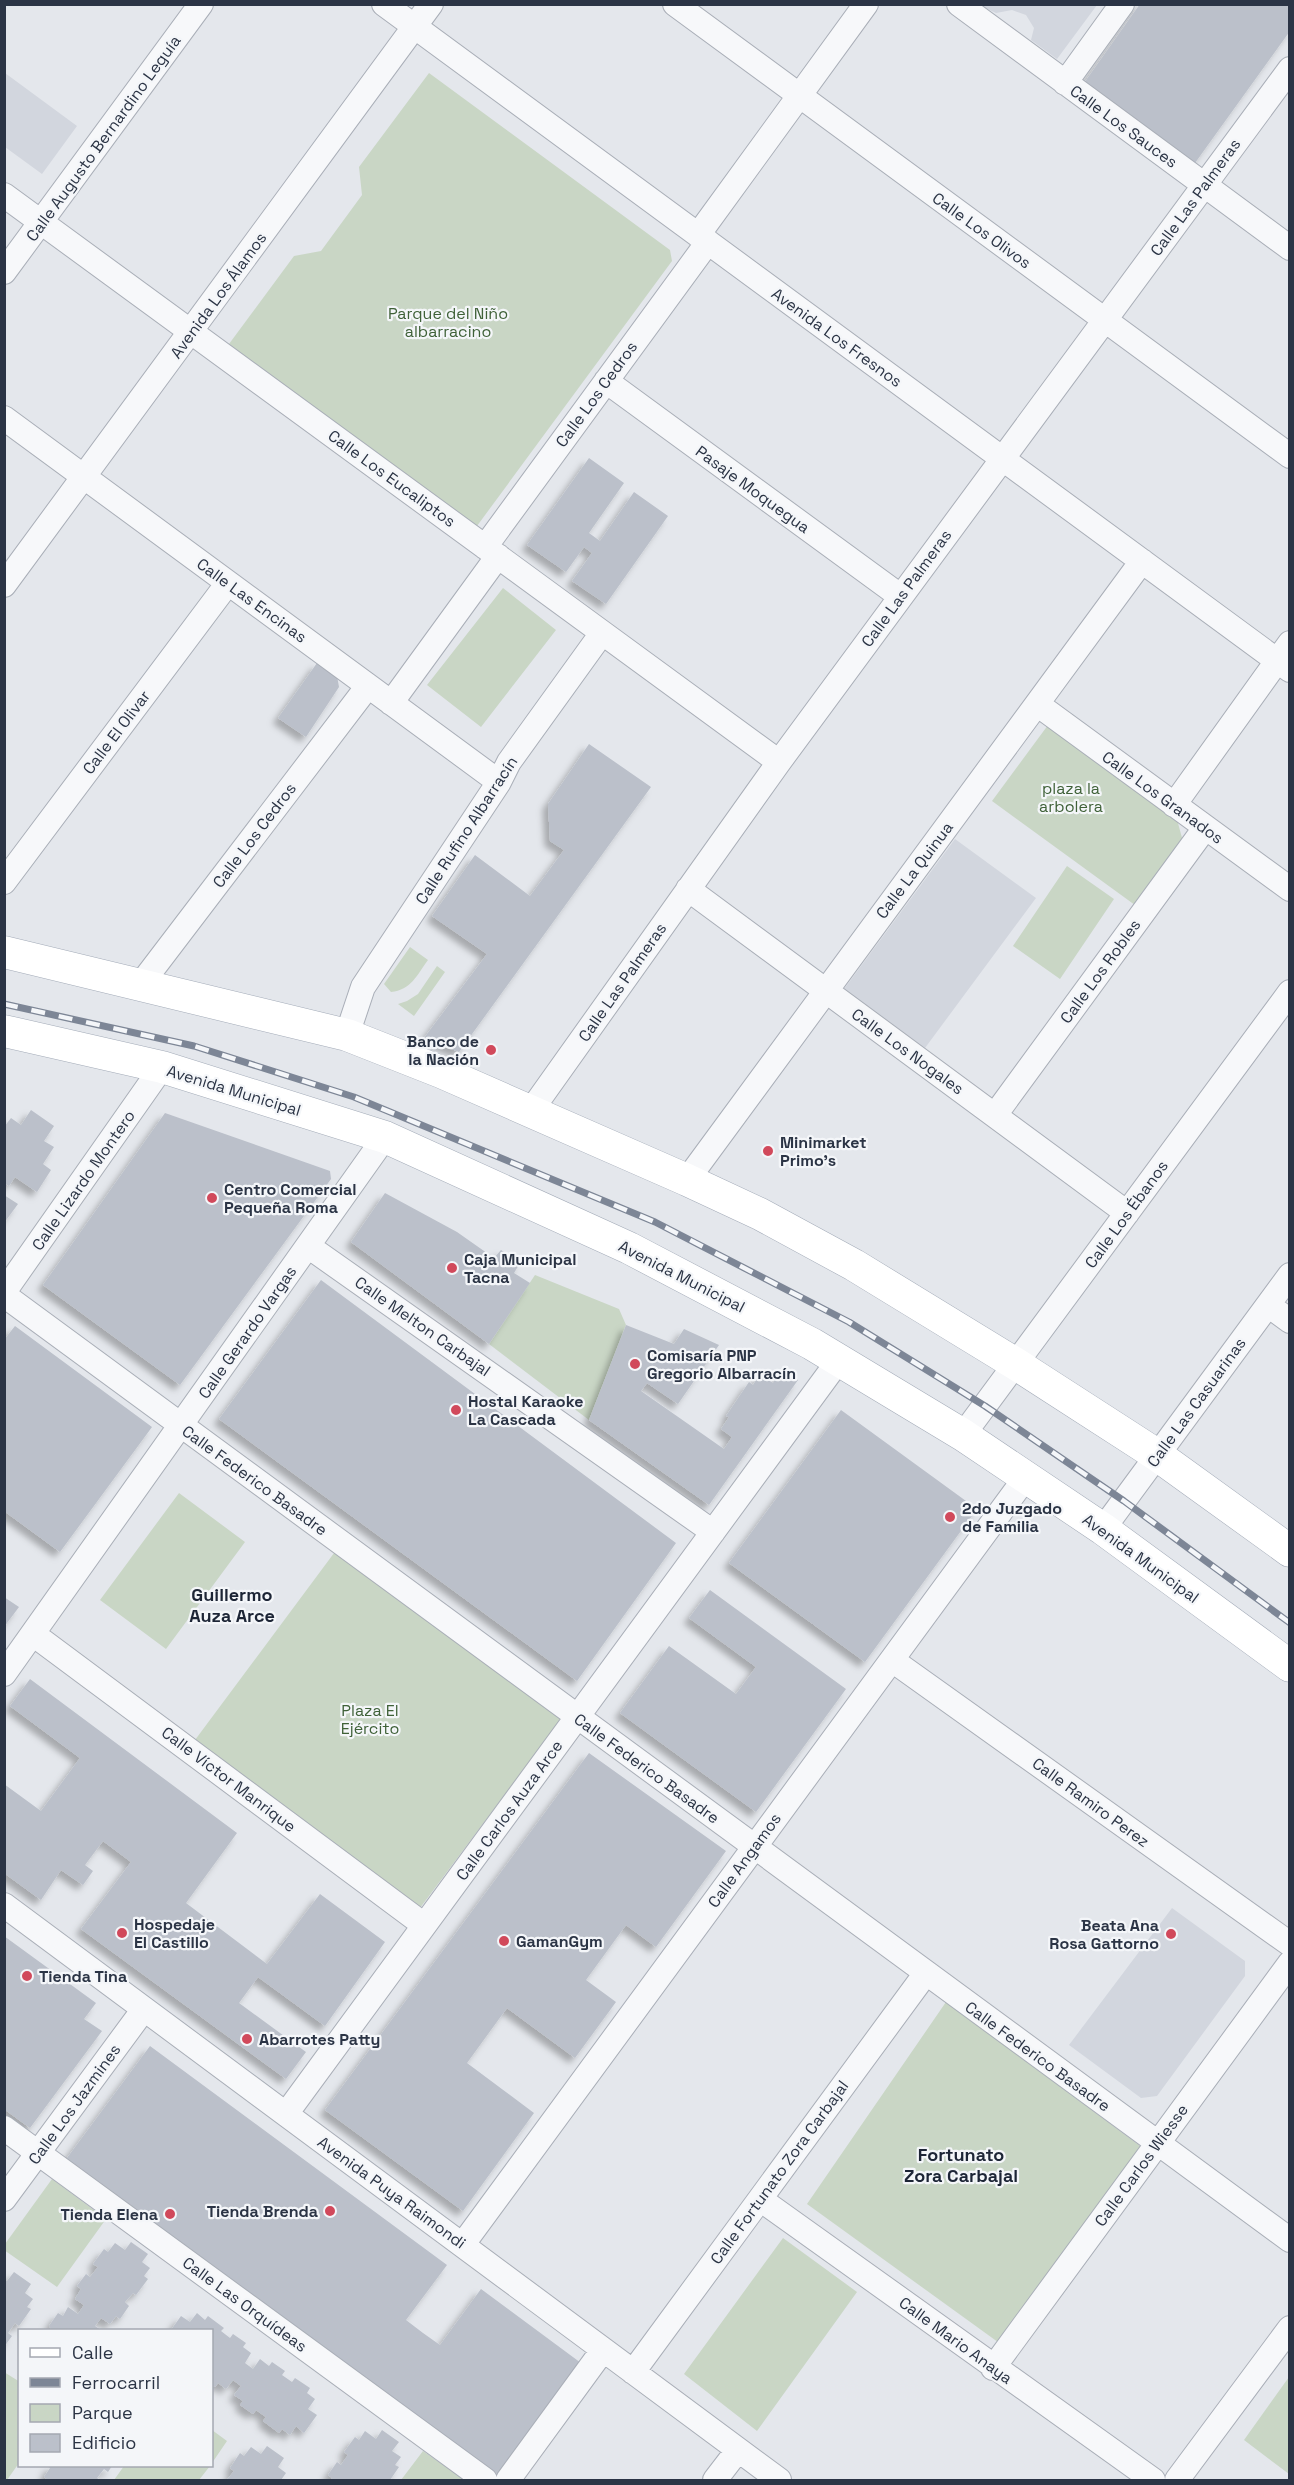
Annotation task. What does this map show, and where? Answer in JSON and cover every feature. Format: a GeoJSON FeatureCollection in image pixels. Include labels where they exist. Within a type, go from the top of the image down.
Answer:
{"type":"FeatureCollection","features":[{"type":"Feature","properties":{"kind":"main road"},"geometry":{"type":"LineString","coordinates":[[4,952],[347,1035],[441,1072],[760,1214],[836,1255],[1016,1364],[1157,1455],[1290,1551]]}},
{"type":"Feature","properties":{"kind":"main road","name":"Avenida Municipal"},"geometry":{"type":"LineString","coordinates":[[4,1031],[162,1067],[385,1137],[629,1248],[812,1344],[963,1436],[1103,1529],[1290,1666]]}},
{"type":"Feature","properties":{"kind":"street","name":"Calle Augusto Bernardino Leguía"},"geometry":{"type":"LineString","coordinates":[[4,272],[201,4]]}},
{"type":"Feature","properties":{"kind":"street","name":"Avenida Los Fresnos"},"geometry":{"type":"LineString","coordinates":[[384,4],[1142,561],[1285,658]]}},
{"type":"Feature","properties":{"kind":"street","name":"Avenida Los Álamos"},"geometry":{"type":"LineString","coordinates":[[4,585],[431,4]]}},
{"type":"Feature","properties":{"kind":"street","name":"Calle Los Olivos"},"geometry":{"type":"LineString","coordinates":[[675,4],[1290,456]]}},
{"type":"Feature","properties":{"kind":"street","name":"Calle Los Cedros"},"geometry":{"type":"LineString","coordinates":[[391,702],[799,96],[866,4]]}},
{"type":"Feature","properties":{"kind":"street","name":"Calle Los Sauces"},"geometry":{"type":"LineString","coordinates":[[959,4],[1290,248]]}},
{"type":"Feature","properties":{"kind":"street"},"geometry":{"type":"LineString","coordinates":[[1065,83],[1122,4]]}},
{"type":"Feature","properties":{"kind":"street","name":"Calle Las Palmeras"},"geometry":{"type":"LineString","coordinates":[[530,1112],[779,762],[1290,69]]}},
{"type":"Feature","properties":{"kind":"street","name":"Calle Los Eucaliptos"},"geometry":{"type":"LineString","coordinates":[[4,195],[779,762]]}},
{"type":"Feature","properties":{"kind":"street","name":"Pasaje Moquegua"},"geometry":{"type":"LineString","coordinates":[[606,381],[900,596]]}},
{"type":"Feature","properties":{"kind":"street","name":"Calle Las Encinas"},"geometry":{"type":"LineString","coordinates":[[4,418],[499,782]]}},
{"type":"Feature","properties":{"kind":"street","name":"Calle La Quinua"},"geometry":{"type":"LineString","coordinates":[[687,1180],[1142,561]]}},
{"type":"Feature","properties":{"kind":"street","name":"Calle El Olivar"},"geometry":{"type":"LineString","coordinates":[[4,882],[228,583]]}},
{"type":"Feature","properties":{"kind":"street","name":"Calle Rufino Albarracín"},"geometry":{"type":"LineString","coordinates":[[347,1035],[363,987],[510,762],[602,633]]}},
{"type":"Feature","properties":{"kind":"street"},"geometry":{"type":"LineString","coordinates":[[1174,804],[1285,658]]}},
{"type":"Feature","properties":{"kind":"street","name":"Calle Los Cedros"},"geometry":{"type":"LineString","coordinates":[[141,984],[368,686]]}},
{"type":"Feature","properties":{"kind":"street","name":"Calle Los Granados"},"geometry":{"type":"LineString","coordinates":[[1037,704],[1290,889]]}},
{"type":"Feature","properties":{"kind":"street","name":"Calle Los Robles"},"geometry":{"type":"LineString","coordinates":[[994,1115],[1205,828]]}},
{"type":"Feature","properties":{"kind":"street","name":"Calle Los Nogales"},"geometry":{"type":"LineString","coordinates":[[688,889],[1127,1213]]}},
{"type":"Feature","properties":{"kind":"street","name":"Calle Los Ébanos"},"geometry":{"type":"LineString","coordinates":[[963,1436],[1290,992]]}},
{"type":"Feature","properties":{"kind":"street","name":"Calle Lizardo Montero"},"geometry":{"type":"LineString","coordinates":[[4,1294],[162,1067]]}},
{"type":"Feature","properties":{"kind":"street","name":"Calle Gerardo Vargas"},"geometry":{"type":"LineString","coordinates":[[4,1674],[385,1137]]}},
{"type":"Feature","properties":{"kind":"street","name":"Calle Melton Carbajal"},"geometry":{"type":"LineString","coordinates":[[308,1246],[713,1532]]}},
{"type":"Feature","properties":{"kind":"street","name":"Calle Las Casuarinas"},"geometry":{"type":"LineString","coordinates":[[1103,1529],[1290,1275]]}},
{"type":"Feature","properties":{"kind":"street","name":"Calle Federico Basadre"},"geometry":{"type":"LineString","coordinates":[[4,1294],[1290,2240]]}},
{"type":"Feature","properties":{"kind":"street"},"geometry":{"type":"LineString","coordinates":[[1268,1305],[1290,1321]]}},
{"type":"Feature","properties":{"kind":"street","name":"Calle Carlos Auza Arce"},"geometry":{"type":"LineString","coordinates":[[286,2115],[839,1360]]}},
{"type":"Feature","properties":{"kind":"street","name":"Calle Angamos"},"geometry":{"type":"LineString","coordinates":[[463,2244],[1026,1477]]}},
{"type":"Feature","properties":{"kind":"street","name":"Calle Víctor Manrique"},"geometry":{"type":"LineString","coordinates":[[33,1634],[424,1925]]}},
{"type":"Feature","properties":{"kind":"street","name":"Calle Ramiro Perez"},"geometry":{"type":"LineString","coordinates":[[892,1660],[1290,1944]]}},
{"type":"Feature","properties":{"kind":"street","name":"Avenida Puya Raimondi"},"geometry":{"type":"LineString","coordinates":[[4,1905],[779,2481]]}},
{"type":"Feature","properties":{"kind":"street","name":"Calle Carlos Wiesse"},"geometry":{"type":"LineString","coordinates":[[993,2368],[1156,2142],[1290,1963]]}},
{"type":"Feature","properties":{"kind":"street","name":"Calle Fortunato Zora Carbajal"},"geometry":{"type":"LineString","coordinates":[[633,2372],[926,1973]]}},
{"type":"Feature","properties":{"kind":"street","name":"Calle Los Jazmines"},"geometry":{"type":"LineString","coordinates":[[4,2199],[144,2009]]}},
{"type":"Feature","properties":{"kind":"street","name":"Calle Las Orquídeas"},"geometry":{"type":"LineString","coordinates":[[4,2128],[485,2481]]}},
{"type":"Feature","properties":{"kind":"street","name":"Calle Mario Anaya"},"geometry":{"type":"LineString","coordinates":[[760,2199],[1153,2481]]}},
{"type":"Feature","properties":{"kind":"street"},"geometry":{"type":"LineString","coordinates":[[1177,2481],[1290,2328]]}},
{"type":"Feature","properties":{"kind":"street"},"geometry":{"type":"LineString","coordinates":[[508,2481],[603,2350]]}},
{"type":"Feature","properties":{"kind":"street"},"geometry":{"type":"LineString","coordinates":[[715,2481],[738,2450]]}},
{"type":"Feature","properties":{"kind":"shaded area"},"geometry":{"type":"Polygon","coordinates":[[[979,5],[1097,5],[1057,59],[1031,40],[1034,28],[1026,15],[1012,10],[996,13],[979,5]]]}},
{"type":"Feature","properties":{"kind":"shaded area"},"geometry":{"type":"Polygon","coordinates":[[[5,73],[77,126],[42,174],[5,147],[5,73]]]}},
{"type":"Feature","properties":{"kind":"shaded area"},"geometry":{"type":"Polygon","coordinates":[[[955,839],[1036,898],[925,1048],[844,989],[955,839]]]}},
{"type":"Feature","properties":{"kind":"shaded area"},"geometry":{"type":"Polygon","coordinates":[[[1172,1908],[1245,1961],[1245,1976],[1157,2096],[1141,2098],[1069,2045],[1172,1908]]]}},
{"type":"Feature","properties":{"kind":"green space","name":"Parque del Niño albarracino"},"geometry":{"type":"Polygon","coordinates":[[[429,73],[670,250],[672,261],[477,526],[470,527],[229,344],[294,256],[321,251],[362,195],[359,167],[429,73]]]}},
{"type":"Feature","properties":{"kind":"green space"},"geometry":{"type":"Polygon","coordinates":[[[503,588],[556,630],[481,727],[427,685],[503,588]]]}},
{"type":"Feature","properties":{"kind":"green space","name":"plaza la arbolera"},"geometry":{"type":"Polygon","coordinates":[[[1051,721],[1176,816],[1184,845],[1139,908],[992,801],[1051,721]]]}},
{"type":"Feature","properties":{"kind":"green space"},"geometry":{"type":"Polygon","coordinates":[[[1067,866],[1114,899],[1060,979],[1013,946],[1067,866]]]}},
{"type":"Feature","properties":{"kind":"green space"},"geometry":{"type":"Polygon","coordinates":[[[410,947],[428,960],[409,985],[391,992],[384,984],[410,947]]]}},
{"type":"Feature","properties":{"kind":"green space"},"geometry":{"type":"Polygon","coordinates":[[[437,966],[445,972],[414,1016],[398,1004],[418,994],[437,966]]]}},
{"type":"Feature","properties":{"kind":"green space"},"geometry":{"type":"Polygon","coordinates":[[[535,1275],[619,1309],[626,1325],[589,1420],[489,1344],[535,1275]]]}},
{"type":"Feature","properties":{"kind":"green space"},"geometry":{"type":"Polygon","coordinates":[[[179,1493],[245,1542],[166,1649],[100,1600],[179,1493]]]}},
{"type":"Feature","properties":{"kind":"green space","name":"Plaza El Ejército"},"geometry":{"type":"Polygon","coordinates":[[[340,1545],[565,1714],[420,1908],[195,1740],[340,1545]]]}},
{"type":"Feature","properties":{"kind":"green space"},"geometry":{"type":"Polygon","coordinates":[[[946,2002],[1143,2148],[1002,2345],[807,2204],[946,2002]]]}},
{"type":"Feature","properties":{"kind":"green space"},"geometry":{"type":"Polygon","coordinates":[[[52,2179],[106,2219],[57,2287],[4,2250],[5,2244],[52,2179]]]}},
{"type":"Feature","properties":{"kind":"green space"},"geometry":{"type":"Polygon","coordinates":[[[783,2238],[857,2292],[757,2431],[684,2374],[783,2238]]]}},
{"type":"Feature","properties":{"kind":"green space"},"geometry":{"type":"Polygon","coordinates":[[[4,2372],[18,2381],[18,2464],[7,2480],[4,2480],[4,2372]]]}},
{"type":"Feature","properties":{"kind":"green space"},"geometry":{"type":"Polygon","coordinates":[[[1289,2377],[1289,2474],[1244,2440],[1289,2377]]]}},
{"type":"Feature","properties":{"kind":"green space"},"geometry":{"type":"Polygon","coordinates":[[[213,2431],[227,2441],[213,2462],[213,2431]]]}},
{"type":"Feature","properties":{"kind":"green space"},"geometry":{"type":"Polygon","coordinates":[[[423,2451],[465,2480],[401,2480],[423,2451]]]}},
{"type":"Feature","properties":{"kind":"green space"},"geometry":{"type":"Polygon","coordinates":[[[123,2467],[209,2467],[199,2480],[114,2480],[123,2467]]]}},
{"type":"Feature","properties":{"kind":"building"},"geometry":{"type":"Polygon","coordinates":[[[1140,4],[1290,4],[1290,31],[1195,163],[1082,86],[1140,4]]]}},
{"type":"Feature","properties":{"kind":"building"},"geometry":{"type":"Polygon","coordinates":[[[589,458],[624,483],[589,533],[600,541],[634,492],[668,516],[606,604],[572,581],[592,553],[584,547],[566,572],[527,545],[589,458]]]}},
{"type":"Feature","properties":{"kind":"building"},"geometry":{"type":"Polygon","coordinates":[[[317,663],[337,676],[339,687],[306,737],[278,718],[317,663]]]}},
{"type":"Feature","properties":{"kind":"building"},"geometry":{"type":"Polygon","coordinates":[[[589,744],[651,787],[459,1052],[424,1038],[487,954],[432,916],[475,855],[530,896],[564,850],[550,841],[548,804],[589,744]]]}},
{"type":"Feature","properties":{"kind":"building"},"geometry":{"type":"Polygon","coordinates":[[[31,1110],[54,1126],[44,1141],[54,1147],[43,1164],[51,1170],[37,1192],[15,1177],[9,1186],[4,1183],[4,1127],[11,1118],[21,1125],[31,1110]]]}},
{"type":"Feature","properties":{"kind":"building"},"geometry":{"type":"Polygon","coordinates":[[[165,1113],[330,1171],[331,1179],[180,1385],[43,1285],[165,1113]]]}},
{"type":"Feature","properties":{"kind":"building","name":"Caja Municipal Tacna"},"geometry":{"type":"Polygon","coordinates":[[[385,1193],[457,1232],[494,1258],[501,1250],[520,1263],[514,1273],[530,1283],[489,1344],[351,1242],[385,1193]]]}},
{"type":"Feature","properties":{"kind":"building"},"geometry":{"type":"Polygon","coordinates":[[[4,1195],[18,1204],[4,1223],[4,1195]]]}},
{"type":"Feature","properties":{"kind":"building"},"geometry":{"type":"Polygon","coordinates":[[[321,1280],[676,1543],[577,1681],[219,1419],[321,1280]]]}},
{"type":"Feature","properties":{"kind":"building"},"geometry":{"type":"Polygon","coordinates":[[[626,1325],[674,1344],[684,1329],[719,1345],[678,1404],[647,1383],[641,1391],[724,1449],[732,1437],[721,1429],[729,1417],[726,1416],[749,1382],[753,1385],[760,1374],[773,1383],[780,1372],[798,1380],[709,1505],[589,1420],[626,1325]]]}},
{"type":"Feature","properties":{"kind":"building"},"geometry":{"type":"Polygon","coordinates":[[[15,1326],[152,1427],[60,1552],[4,1511],[4,1340],[15,1326]]]}},
{"type":"Feature","properties":{"kind":"building"},"geometry":{"type":"Polygon","coordinates":[[[841,1410],[977,1509],[865,1662],[729,1563],[841,1410]]]}},
{"type":"Feature","properties":{"kind":"building"},"geometry":{"type":"Polygon","coordinates":[[[710,1590],[846,1689],[756,1812],[620,1713],[669,1646],[736,1694],[756,1667],[689,1618],[710,1590]]]}},
{"type":"Feature","properties":{"kind":"building"},"geometry":{"type":"Polygon","coordinates":[[[4,1597],[19,1607],[4,1627],[4,1597]]]}},
{"type":"Feature","properties":{"kind":"building"},"geometry":{"type":"Polygon","coordinates":[[[30,1679],[237,1833],[186,1903],[267,1964],[320,1894],[385,1942],[325,2026],[258,1977],[239,2003],[306,2052],[286,2079],[81,1929],[131,1862],[103,1841],[85,1865],[93,1871],[83,1885],[61,1870],[41,1900],[4,1873],[4,1784],[41,1811],[80,1758],[10,1706],[30,1679]]]}},
{"type":"Feature","properties":{"kind":"building"},"geometry":{"type":"Polygon","coordinates":[[[589,1753],[726,1851],[656,1947],[626,1925],[586,1980],[616,2002],[575,2058],[507,2008],[467,2063],[534,2113],[463,2211],[325,2110],[589,1753]]]}},
{"type":"Feature","properties":{"kind":"building"},"geometry":{"type":"Polygon","coordinates":[[[4,1936],[96,2003],[84,2019],[102,2031],[30,2128],[4,2109],[4,1936]]]}},
{"type":"Feature","properties":{"kind":"building"},"geometry":{"type":"Polygon","coordinates":[[[150,2046],[447,2265],[406,2320],[423,2333],[440,2345],[481,2289],[581,2363],[499,2475],[67,2158],[150,2046]]]}},
{"type":"Feature","properties":{"kind":"building"},"geometry":{"type":"Polygon","coordinates":[[[131,2242],[148,2254],[142,2262],[150,2268],[144,2276],[148,2279],[136,2295],[133,2293],[125,2302],[129,2306],[120,2319],[116,2316],[110,2324],[101,2318],[95,2326],[100,2329],[51,2329],[49,2326],[58,2313],[63,2316],[68,2307],[78,2314],[84,2305],[75,2299],[81,2289],[77,2286],[86,2274],[90,2277],[98,2267],[93,2264],[104,2249],[108,2252],[115,2243],[125,2250],[131,2242]]]}},
{"type":"Feature","properties":{"kind":"building"},"geometry":{"type":"Polygon","coordinates":[[[14,2272],[31,2284],[25,2293],[33,2299],[27,2307],[31,2309],[19,2326],[15,2323],[8,2333],[12,2336],[4,2347],[4,2279],[7,2281],[14,2272]]]}},
{"type":"Feature","properties":{"kind":"building"},"geometry":{"type":"Polygon","coordinates":[[[197,2313],[205,2320],[208,2316],[224,2328],[221,2331],[230,2338],[233,2334],[246,2343],[243,2347],[251,2353],[245,2363],[253,2369],[260,2359],[269,2366],[272,2362],[285,2371],[282,2375],[292,2382],[295,2378],[310,2388],[307,2393],[315,2399],[308,2409],[317,2415],[304,2433],[296,2426],[290,2435],[282,2429],[279,2433],[263,2421],[266,2417],[256,2410],[253,2414],[240,2405],[243,2401],[234,2395],[241,2386],[233,2380],[226,2389],[218,2383],[215,2387],[213,2386],[213,2329],[172,2329],[181,2316],[190,2322],[197,2313]]]}},
{"type":"Feature","properties":{"kind":"building"},"geometry":{"type":"Polygon","coordinates":[[[382,2430],[399,2442],[392,2451],[401,2457],[395,2465],[399,2467],[390,2480],[330,2480],[332,2478],[328,2475],[337,2462],[341,2465],[348,2455],[344,2452],[355,2437],[359,2440],[365,2431],[376,2439],[382,2430]]]}},
{"type":"Feature","properties":{"kind":"building"},"geometry":{"type":"Polygon","coordinates":[[[267,2446],[284,2458],[278,2467],[286,2473],[281,2480],[227,2480],[234,2471],[230,2468],[240,2453],[244,2456],[251,2447],[261,2454],[267,2446]]]}},
{"type":"Feature","properties":{"kind":"building"},"geometry":{"type":"Polygon","coordinates":[[[48,2467],[111,2467],[108,2472],[104,2469],[97,2478],[100,2480],[48,2480],[44,2477],[50,2468],[48,2467]]]}},
{"type":"Feature","properties":{"kind":"railway"},"geometry":{"type":"LineString","coordinates":[[4,1004],[194,1046],[354,1097],[655,1222],[849,1322],[985,1406],[1124,1501],[1290,1623]]}},
{"type":"Feature","properties":{"kind":"place","name":"Banco de la Nación"},"geometry":{"type":"Point","coordinates":[491,1050]}},
{"type":"Feature","properties":{"kind":"place","name":"Minimarket Primo's"},"geometry":{"type":"Point","coordinates":[768,1151]}},
{"type":"Feature","properties":{"kind":"place","name":"Centro Comercial Pequeña Roma"},"geometry":{"type":"Point","coordinates":[212,1198]}},
{"type":"Feature","properties":{"kind":"place","name":"Caja Municipal Tacna"},"geometry":{"type":"Point","coordinates":[452,1268]}},
{"type":"Feature","properties":{"kind":"place","name":"Comisaría PNP Gregorio Albarracín"},"geometry":{"type":"Point","coordinates":[635,1364]}},
{"type":"Feature","properties":{"kind":"place","name":"Hostal Karaoke La Cascada"},"geometry":{"type":"Point","coordinates":[456,1410]}},
{"type":"Feature","properties":{"kind":"place","name":"2do Juzgado de Familia"},"geometry":{"type":"Point","coordinates":[950,1517]}},
{"type":"Feature","properties":{"kind":"place","name":"Hospedaje El Castillo"},"geometry":{"type":"Point","coordinates":[122,1933]}},
{"type":"Feature","properties":{"kind":"place","name":"Beata Ana Rosa Gattorno"},"geometry":{"type":"Point","coordinates":[1171,1934]}},
{"type":"Feature","properties":{"kind":"place","name":"GamanGym"},"geometry":{"type":"Point","coordinates":[504,1941]}},
{"type":"Feature","properties":{"kind":"place","name":"Tienda Tina"},"geometry":{"type":"Point","coordinates":[27,1976]}},
{"type":"Feature","properties":{"kind":"place","name":"Abarrotes Patty"},"geometry":{"type":"Point","coordinates":[247,2039]}},
{"type":"Feature","properties":{"kind":"place","name":"Tienda Brenda"},"geometry":{"type":"Point","coordinates":[330,2211]}},
{"type":"Feature","properties":{"kind":"place","name":"Tienda Elena"},"geometry":{"type":"Point","coordinates":[170,2214]}},
{"type":"Feature","properties":{"kind":"district","name":"Guillermo Auza Arce"},"geometry":{"type":"Point","coordinates":[232,1605]}},
{"type":"Feature","properties":{"kind":"district","name":"Fortunato Zora Carbajal"},"geometry":{"type":"Point","coordinates":[961,2165]}}]}
